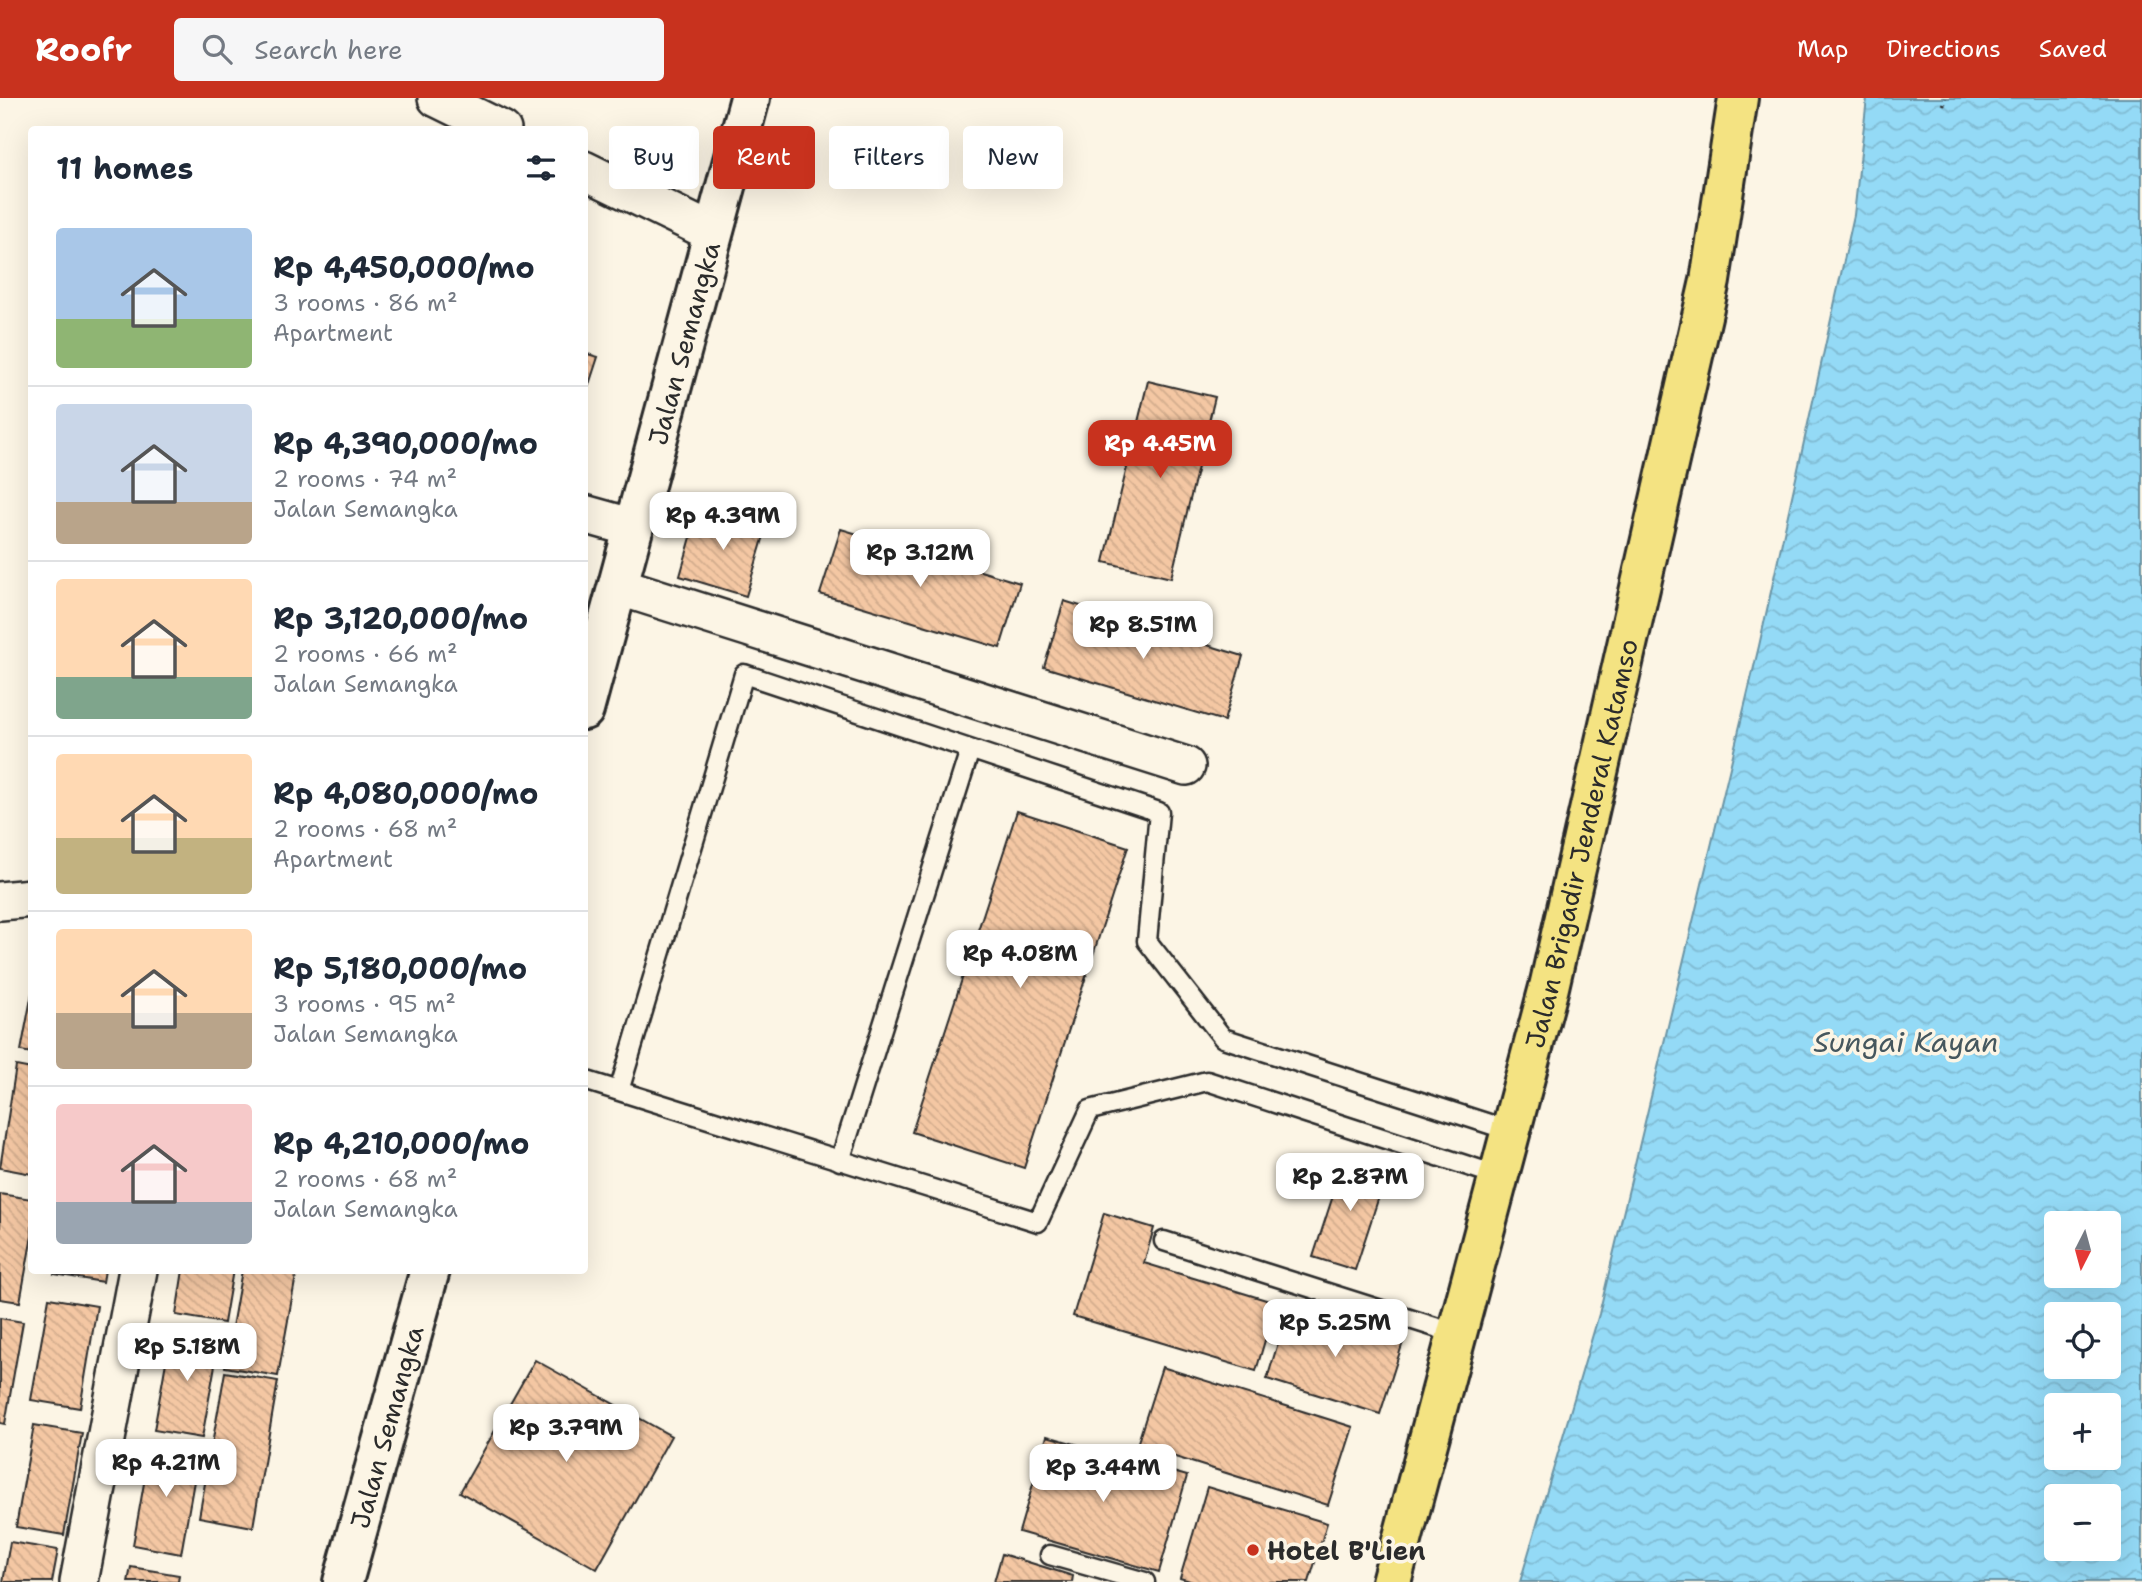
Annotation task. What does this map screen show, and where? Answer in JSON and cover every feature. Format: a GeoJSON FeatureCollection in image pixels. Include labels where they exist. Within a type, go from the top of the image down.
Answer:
{"type":"FeatureCollection","features":[{"type":"Feature","properties":{"kind":"highway","name":"Jalan Brigadir Jenderal Katamso"},"geometry":{"type":"LineString","coordinates":[[1391,1582],[1549,987],[1710,281],[1738,98]]}},
{"type":"Feature","properties":{"kind":"street"},"geometry":{"type":"LineString","coordinates":[[437,98],[494,126]]}},
{"type":"Feature","properties":{"kind":"street","name":"Jalan Semangka"},"geometry":{"type":"LineString","coordinates":[[588,695],[750,98]]}},
{"type":"Feature","properties":{"kind":"street"},"geometry":{"type":"LineString","coordinates":[[588,172],[713,233]]}},
{"type":"Feature","properties":{"kind":"street"},"geometry":{"type":"LineString","coordinates":[[588,515],[634,528]]}},
{"type":"Feature","properties":{"kind":"street"},"geometry":{"type":"LineString","coordinates":[[618,586],[1186,766]]}},
{"type":"Feature","properties":{"kind":"street"},"geometry":{"type":"LineString","coordinates":[[0,902],[28,898]]}},
{"type":"Feature","properties":{"kind":"street"},"geometry":{"type":"LineString","coordinates":[[79,1582],[137,1274]]}},
{"type":"Feature","properties":{"kind":"street","name":"Jalan Semangka"},"geometry":{"type":"LineString","coordinates":[[343,1582],[429,1274]]}},
{"type":"Feature","properties":{"kind":"lane"},"geometry":{"type":"LineString","coordinates":[[619,1091],[744,674],[1159,812],[1147,941],[1223,1038],[1511,1131]]}},
{"type":"Feature","properties":{"kind":"lane"},"geometry":{"type":"LineString","coordinates":[[840,1161],[970,750]]}},
{"type":"Feature","properties":{"kind":"lane"},"geometry":{"type":"LineString","coordinates":[[588,1081],[1038,1222],[1090,1110],[1206,1081],[1499,1176]]}},
{"type":"Feature","properties":{"kind":"lane"},"geometry":{"type":"LineString","coordinates":[[1164,1241],[1457,1334]]}},
{"type":"Feature","properties":{"kind":"lane"},"geometry":{"type":"LineString","coordinates":[[1050,1555],[1145,1582]]}},
{"type":"Feature","properties":{"kind":"path"},"geometry":{"type":"LineString","coordinates":[[1943,106],[1945,98]]}},
{"type":"Feature","properties":{"kind":"water","name":"Sungai Kayan"},"geometry":{"type":"Polygon","coordinates":[[[1867,98],[2142,98],[2142,1582],[1520,1582],[1599,1314],[1759,646],[1854,215],[1867,98]]]}},
{"type":"Feature","properties":{"kind":"building"},"geometry":{"type":"Polygon","coordinates":[[[588,354],[598,357],[588,388],[588,354]]]}},
{"type":"Feature","properties":{"kind":"building"},"geometry":{"type":"Polygon","coordinates":[[[1148,381],[1215,397],[1171,578],[1104,562],[1148,381]]]}},
{"type":"Feature","properties":{"kind":"building"},"geometry":{"type":"Polygon","coordinates":[[[699,509],[766,529],[746,596],[680,576],[699,509]]]}},
{"type":"Feature","properties":{"kind":"building"},"geometry":{"type":"Polygon","coordinates":[[[841,529],[1020,583],[1000,648],[820,594],[841,529]]]}},
{"type":"Feature","properties":{"kind":"building"},"geometry":{"type":"Polygon","coordinates":[[[1064,601],[1243,656],[1224,721],[1044,667],[1064,601]]]}},
{"type":"Feature","properties":{"kind":"building"},"geometry":{"type":"Polygon","coordinates":[[[1017,811],[1128,847],[1024,1168],[912,1132],[1017,811]]]}},
{"type":"Feature","properties":{"kind":"building"},"geometry":{"type":"Polygon","coordinates":[[[28,1014],[28,1052],[21,1051],[28,1014]]]}},
{"type":"Feature","properties":{"kind":"building"},"geometry":{"type":"Polygon","coordinates":[[[16,1066],[28,1068],[28,1173],[0,1168],[16,1066]]]}},
{"type":"Feature","properties":{"kind":"building"},"geometry":{"type":"Polygon","coordinates":[[[1346,1156],[1388,1169],[1355,1270],[1313,1257],[1346,1156]]]}},
{"type":"Feature","properties":{"kind":"building"},"geometry":{"type":"Polygon","coordinates":[[[0,1194],[28,1198],[28,1258],[20,1302],[0,1299],[0,1194]]]}},
{"type":"Feature","properties":{"kind":"building"},"geometry":{"type":"Polygon","coordinates":[[[1104,1213],[1154,1228],[1144,1263],[1276,1303],[1256,1371],[1073,1316],[1104,1213]]]}},
{"type":"Feature","properties":{"kind":"building"},"geometry":{"type":"Polygon","coordinates":[[[54,1274],[104,1274],[103,1282],[54,1274]]]}},
{"type":"Feature","properties":{"kind":"building"},"geometry":{"type":"Polygon","coordinates":[[[182,1274],[232,1274],[224,1323],[176,1315],[182,1274]]]}},
{"type":"Feature","properties":{"kind":"building"},"geometry":{"type":"Polygon","coordinates":[[[241,1274],[296,1274],[278,1376],[225,1367],[241,1274]]]}},
{"type":"Feature","properties":{"kind":"building"},"geometry":{"type":"Polygon","coordinates":[[[49,1298],[97,1306],[80,1408],[31,1400],[49,1298]]]}},
{"type":"Feature","properties":{"kind":"building"},"geometry":{"type":"Polygon","coordinates":[[[1290,1304],[1404,1339],[1380,1414],[1267,1379],[1290,1304]]]}},
{"type":"Feature","properties":{"kind":"building"},"geometry":{"type":"Polygon","coordinates":[[[0,1318],[23,1322],[5,1424],[0,1423],[0,1318]]]}},
{"type":"Feature","properties":{"kind":"building"},"geometry":{"type":"Polygon","coordinates":[[[172,1328],[220,1337],[202,1438],[154,1430],[172,1328]]]}},
{"type":"Feature","properties":{"kind":"building"},"geometry":{"type":"Polygon","coordinates":[[[535,1360],[671,1436],[597,1569],[460,1492],[535,1360]]]}},
{"type":"Feature","properties":{"kind":"building"},"geometry":{"type":"Polygon","coordinates":[[[1162,1367],[1353,1427],[1328,1505],[1137,1445],[1162,1367]]]}},
{"type":"Feature","properties":{"kind":"building"},"geometry":{"type":"Polygon","coordinates":[[[225,1372],[278,1381],[253,1527],[199,1517],[225,1372]]]}},
{"type":"Feature","properties":{"kind":"building"},"geometry":{"type":"Polygon","coordinates":[[[34,1425],[82,1433],[64,1535],[16,1527],[34,1425]]]}},
{"type":"Feature","properties":{"kind":"building"},"geometry":{"type":"Polygon","coordinates":[[[1047,1436],[1187,1476],[1159,1572],[1019,1532],[1047,1436]]]}},
{"type":"Feature","properties":{"kind":"building"},"geometry":{"type":"Polygon","coordinates":[[[151,1444],[199,1453],[181,1554],[133,1545],[151,1444]]]}},
{"type":"Feature","properties":{"kind":"building","name":"Hotel B'Lien"},"geometry":{"type":"Polygon","coordinates":[[[1207,1487],[1327,1523],[1309,1582],[1193,1582],[1180,1578],[1207,1487]]]}},
{"type":"Feature","properties":{"kind":"building"},"geometry":{"type":"Polygon","coordinates":[[[10,1542],[58,1550],[52,1582],[3,1582],[10,1542]]]}},
{"type":"Feature","properties":{"kind":"building"},"geometry":{"type":"Polygon","coordinates":[[[1002,1554],[1073,1576],[1072,1582],[994,1582],[1002,1554]]]}},
{"type":"Feature","properties":{"kind":"building"},"geometry":{"type":"Polygon","coordinates":[[[131,1567],[179,1575],[178,1582],[128,1582],[131,1567]]]}},
{"type":"Feature","properties":{"kind":"place","name":"Hotel B'Lien"},"geometry":{"type":"Point","coordinates":[1253,1550]}}]}
